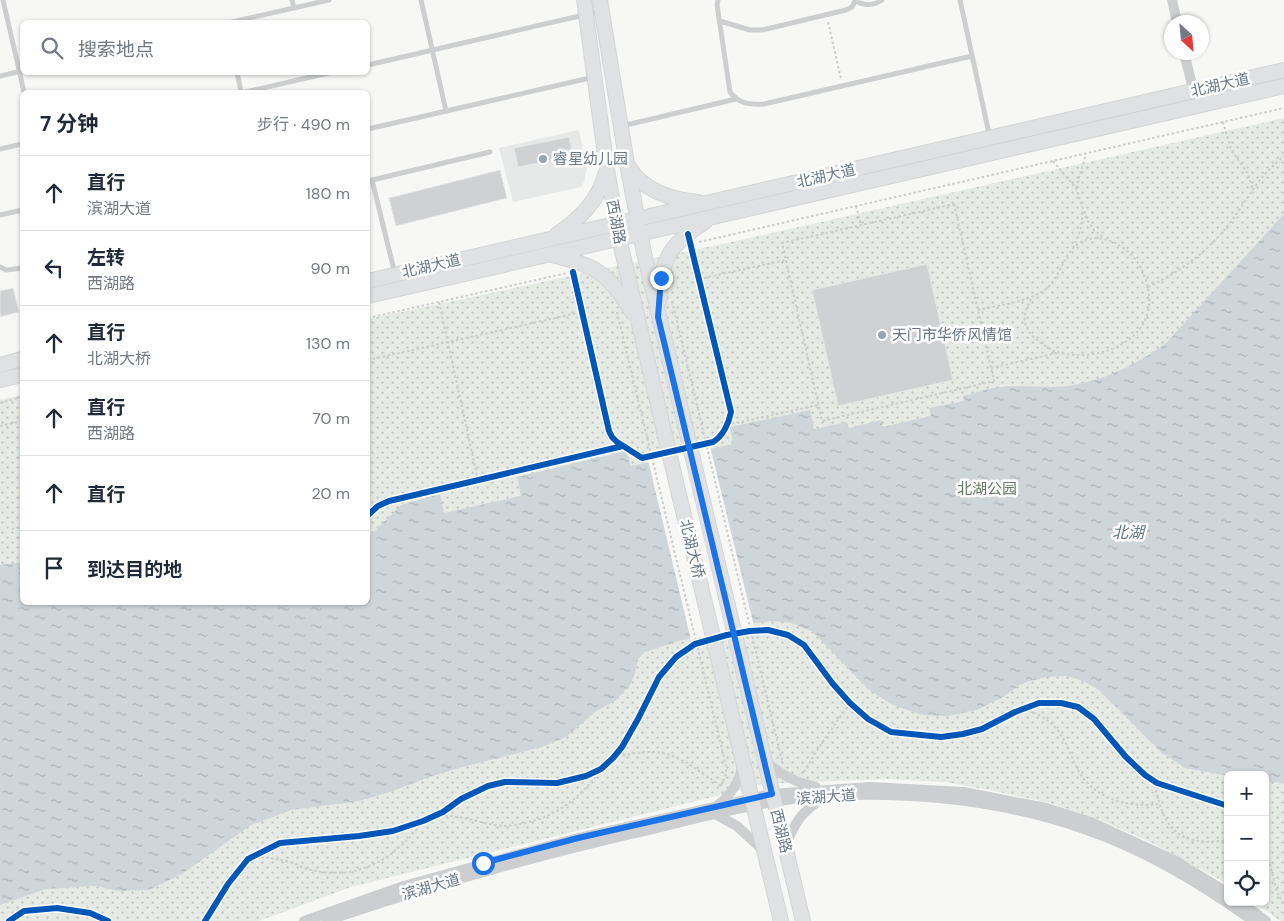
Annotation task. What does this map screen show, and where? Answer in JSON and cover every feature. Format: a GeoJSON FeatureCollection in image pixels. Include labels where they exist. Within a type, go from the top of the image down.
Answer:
{"type":"FeatureCollection","features":[{"type":"Feature","properties":{"kind":"main road","name":"西湖路"},"geometry":{"type":"LineString","coordinates":[[584,0],[616,224],[666,440]]}},
{"type":"Feature","properties":{"kind":"main road","name":"西湖路"},"geometry":{"type":"LineString","coordinates":[[601,5],[637,219],[686,435]]}},
{"type":"Feature","properties":{"kind":"main road","name":"北湖大道"},"geometry":{"type":"LineString","coordinates":[[370,281],[1284,70]]}},
{"type":"Feature","properties":{"kind":"main road","name":"北湖大道"},"geometry":{"type":"LineString","coordinates":[[370,296],[1284,86]]}},
{"type":"Feature","properties":{"kind":"main road"},"geometry":{"type":"LineString","coordinates":[[627,164],[642,183],[658,192],[690,202],[709,203]]}},
{"type":"Feature","properties":{"kind":"main road"},"geometry":{"type":"LineString","coordinates":[[548,240],[568,227],[591,205],[603,185],[607,169]]}},
{"type":"Feature","properties":{"kind":"main road"},"geometry":{"type":"LineString","coordinates":[[658,317],[663,264],[669,253],[689,240],[712,217]]}},
{"type":"Feature","properties":{"kind":"main road"},"geometry":{"type":"LineString","coordinates":[[548,254],[582,263],[606,277],[619,290],[638,322]]}},
{"type":"Feature","properties":{"kind":"main road"},"geometry":{"type":"LineString","coordinates":[[0,365],[20,360]]}},
{"type":"Feature","properties":{"kind":"main road"},"geometry":{"type":"LineString","coordinates":[[0,380],[20,375]]}},
{"type":"Feature","properties":{"kind":"main road","name":"北湖大桥"},"geometry":{"type":"LineString","coordinates":[[686,435],[738,654]]}},
{"type":"Feature","properties":{"kind":"main road","name":"北湖大桥"},"geometry":{"type":"LineString","coordinates":[[666,440],[718,659]]}},
{"type":"Feature","properties":{"kind":"main road","name":"西湖路"},"geometry":{"type":"LineString","coordinates":[[738,654],[802,921]]}},
{"type":"Feature","properties":{"kind":"main road","name":"西湖路"},"geometry":{"type":"LineString","coordinates":[[718,659],[781,921]]}},
{"type":"Feature","properties":{"kind":"street"},"geometry":{"type":"LineString","coordinates":[[1172,0],[1176,15]]}},
{"type":"Feature","properties":{"kind":"street"},"geometry":{"type":"LineString","coordinates":[[1186,60],[1197,106]]}},
{"type":"Feature","properties":{"kind":"street"},"geometry":{"type":"LineString","coordinates":[[763,760],[784,776],[824,792],[796,821],[785,848]]}},
{"type":"Feature","properties":{"kind":"street"},"geometry":{"type":"LineString","coordinates":[[743,764],[740,776],[731,793],[716,811],[745,833],[764,852]]}},
{"type":"Feature","properties":{"kind":"street","name":"滨湖大道"},"geometry":{"type":"LineString","coordinates":[[304,921],[404,886],[578,838],[772,798],[870,787],[920,788],[964,792],[1046,808],[1091,822],[1161,854],[1224,891]]}},
{"type":"Feature","properties":{"kind":"street","name":"滨湖大道"},"geometry":{"type":"LineString","coordinates":[[824,792],[961,801],[1043,817],[1087,830],[1172,868],[1215,894],[1253,921]]}},
{"type":"Feature","properties":{"kind":"street","name":"滨湖大道"},"geometry":{"type":"LineString","coordinates":[[326,921],[406,894],[485,871],[716,811]]}},
{"type":"Feature","properties":{"kind":"street"},"geometry":{"type":"LineString","coordinates":[[1246,906],[1266,921]]}},
{"type":"Feature","properties":{"kind":"lane"},"geometry":{"type":"LineString","coordinates":[[3,0],[20,67]]}},
{"type":"Feature","properties":{"kind":"lane"},"geometry":{"type":"LineString","coordinates":[[292,0],[294,8]]}},
{"type":"Feature","properties":{"kind":"lane"},"geometry":{"type":"LineString","coordinates":[[241,20],[329,0]]}},
{"type":"Feature","properties":{"kind":"lane"},"geometry":{"type":"LineString","coordinates":[[421,0],[446,111]]}},
{"type":"Feature","properties":{"kind":"lane"},"geometry":{"type":"LineString","coordinates":[[718,0],[730,92],[736,99],[752,105],[764,104],[972,56]]}},
{"type":"Feature","properties":{"kind":"lane"},"geometry":{"type":"LineString","coordinates":[[720,21],[750,30],[762,30],[846,10],[852,7],[856,1],[864,5],[870,5],[882,0]]}},
{"type":"Feature","properties":{"kind":"lane"},"geometry":{"type":"LineString","coordinates":[[960,0],[990,138]]}},
{"type":"Feature","properties":{"kind":"lane"},"geometry":{"type":"LineString","coordinates":[[370,65],[586,14],[601,5]]}},
{"type":"Feature","properties":{"kind":"lane"},"geometry":{"type":"LineString","coordinates":[[0,76],[20,71]]}},
{"type":"Feature","properties":{"kind":"lane"},"geometry":{"type":"LineString","coordinates":[[22,75],[24,90]]}},
{"type":"Feature","properties":{"kind":"lane"},"geometry":{"type":"LineString","coordinates":[[238,75],[241,90]]}},
{"type":"Feature","properties":{"kind":"lane"},"geometry":{"type":"LineString","coordinates":[[255,90],[320,75]]}},
{"type":"Feature","properties":{"kind":"lane"},"geometry":{"type":"LineString","coordinates":[[370,129],[595,76]]}},
{"type":"Feature","properties":{"kind":"lane"},"geometry":{"type":"LineString","coordinates":[[621,126],[736,99]]}},
{"type":"Feature","properties":{"kind":"lane"},"geometry":{"type":"LineString","coordinates":[[0,149],[20,144]]}},
{"type":"Feature","properties":{"kind":"lane"},"geometry":{"type":"LineString","coordinates":[[395,275],[370,180],[490,152]]}},
{"type":"Feature","properties":{"kind":"lane"},"geometry":{"type":"LineString","coordinates":[[0,215],[20,210]]}},
{"type":"Feature","properties":{"kind":"lane"},"geometry":{"type":"LineString","coordinates":[[0,267],[6,270],[20,268]]}},
{"type":"Feature","properties":{"kind":"path"},"geometry":{"type":"LineString","coordinates":[[827,15],[843,86]]}},
{"type":"Feature","properties":{"kind":"path"},"geometry":{"type":"LineString","coordinates":[[689,240],[705,240],[1284,108]]}},
{"type":"Feature","properties":{"kind":"path"},"geometry":{"type":"LineString","coordinates":[[1223,122],[1232,149],[1248,174],[1253,190]]}},
{"type":"Feature","properties":{"kind":"path"},"geometry":{"type":"LineString","coordinates":[[1076,188],[1086,153]]}},
{"type":"Feature","properties":{"kind":"path"},"geometry":{"type":"LineString","coordinates":[[1148,287],[1190,263],[1208,246],[1228,226],[1261,179],[1284,156]]}},
{"type":"Feature","properties":{"kind":"path"},"geometry":{"type":"LineString","coordinates":[[1032,297],[1024,315],[1029,333],[1052,350],[1070,355],[1089,355],[1120,346],[1142,326],[1148,312],[1150,298],[1142,268],[1131,255],[1116,243],[1104,238],[1094,230],[1086,220],[1076,188],[1052,161]]}},
{"type":"Feature","properties":{"kind":"path"},"geometry":{"type":"LineString","coordinates":[[954,204],[994,381],[822,421],[782,243],[861,225],[954,204]]}},
{"type":"Feature","properties":{"kind":"path"},"geometry":{"type":"LineString","coordinates":[[978,310],[1032,297],[1050,285],[1073,248],[1080,232],[1083,222],[1081,205]]}},
{"type":"Feature","properties":{"kind":"path"},"geometry":{"type":"LineString","coordinates":[[856,206],[861,225]]}},
{"type":"Feature","properties":{"kind":"path"},"geometry":{"type":"LineString","coordinates":[[1073,248],[1082,241],[1104,238]]}},
{"type":"Feature","properties":{"kind":"path"},"geometry":{"type":"LineString","coordinates":[[699,279],[786,260]]}},
{"type":"Feature","properties":{"kind":"path"},"geometry":{"type":"LineString","coordinates":[[697,271],[701,288]]}},
{"type":"Feature","properties":{"kind":"path"},"geometry":{"type":"LineString","coordinates":[[370,318],[573,272],[575,280]]}},
{"type":"Feature","properties":{"kind":"path"},"geometry":{"type":"LineString","coordinates":[[671,297],[782,762]]}},
{"type":"Feature","properties":{"kind":"path"},"geometry":{"type":"LineString","coordinates":[[438,302],[478,480]]}},
{"type":"Feature","properties":{"kind":"path"},"geometry":{"type":"LineString","coordinates":[[580,304],[584,322]]}},
{"type":"Feature","properties":{"kind":"path"},"geometry":{"type":"LineString","coordinates":[[616,309],[726,766],[726,774],[721,786]]}},
{"type":"Feature","properties":{"kind":"path"},"geometry":{"type":"LineString","coordinates":[[370,360],[582,312]]}},
{"type":"Feature","properties":{"kind":"path"},"geometry":{"type":"LineString","coordinates":[[991,368],[1059,352]]}},
{"type":"Feature","properties":{"kind":"path"},"geometry":{"type":"LineString","coordinates":[[0,403],[20,398]]}},
{"type":"Feature","properties":{"kind":"path"},"geometry":{"type":"LineString","coordinates":[[727,425],[818,405]]}},
{"type":"Feature","properties":{"kind":"path"},"geometry":{"type":"LineString","coordinates":[[0,426],[20,421]]}},
{"type":"Feature","properties":{"kind":"path"},"geometry":{"type":"LineString","coordinates":[[700,446],[714,442]]}},
{"type":"Feature","properties":{"kind":"path"},"geometry":{"type":"LineString","coordinates":[[646,458],[655,456]]}},
{"type":"Feature","properties":{"kind":"path"},"geometry":{"type":"LineString","coordinates":[[469,482],[488,478]]}},
{"type":"Feature","properties":{"kind":"path"},"geometry":{"type":"LineString","coordinates":[[12,529],[20,527]]}},
{"type":"Feature","properties":{"kind":"path"},"geometry":{"type":"LineString","coordinates":[[742,632],[759,631]]}},
{"type":"Feature","properties":{"kind":"path"},"geometry":{"type":"LineString","coordinates":[[688,648],[703,642]]}},
{"type":"Feature","properties":{"kind":"path"},"geometry":{"type":"LineString","coordinates":[[844,697],[856,709]]}},
{"type":"Feature","properties":{"kind":"path"},"geometry":{"type":"LineString","coordinates":[[798,783],[819,747],[850,703]]}},
{"type":"Feature","properties":{"kind":"path"},"geometry":{"type":"LineString","coordinates":[[1015,712],[1032,706]]}},
{"type":"Feature","properties":{"kind":"path"},"geometry":{"type":"LineString","coordinates":[[1024,709],[1037,713],[1054,726],[1061,735],[1078,771],[1094,789],[1117,801],[1144,806],[1158,804]]}},
{"type":"Feature","properties":{"kind":"path"},"geometry":{"type":"LineString","coordinates":[[435,816],[450,814],[497,826],[538,820],[558,812],[577,797],[622,747]]}},
{"type":"Feature","properties":{"kind":"path"},"geometry":{"type":"LineString","coordinates":[[613,758],[634,752],[669,754],[684,760],[731,793]]}},
{"type":"Feature","properties":{"kind":"path"},"geometry":{"type":"LineString","coordinates":[[586,776],[601,769]]}},
{"type":"Feature","properties":{"kind":"path"},"geometry":{"type":"LineString","coordinates":[[1152,779],[1158,804],[1167,823],[1174,830],[1200,842],[1224,840]]}},
{"type":"Feature","properties":{"kind":"path"},"geometry":{"type":"LineString","coordinates":[[1152,779],[1164,785]]}},
{"type":"Feature","properties":{"kind":"path"},"geometry":{"type":"LineString","coordinates":[[408,826],[435,816],[449,808]]}},
{"type":"Feature","properties":{"kind":"path"},"geometry":{"type":"LineString","coordinates":[[249,858],[271,857],[311,870],[338,872],[366,869],[389,856],[410,838],[423,821]]}},
{"type":"Feature","properties":{"kind":"path"},"geometry":{"type":"LineString","coordinates":[[249,858],[265,850]]}},
{"type":"Feature","properties":{"kind":"path"},"geometry":{"type":"LineString","coordinates":[[1269,861],[1276,890],[1284,904]]}},
{"type":"Feature","properties":{"kind":"shaded area","name":"睿星幼儿园"},"geometry":{"type":"Polygon","coordinates":[[[579,130],[587,169],[581,187],[513,202],[499,148],[579,130]]]}},
{"type":"Feature","properties":{"kind":"green space","name":"北湖公园"},"geometry":{"type":"Polygon","coordinates":[[[1284,118],[1284,921],[1280,921],[1260,906],[1269,906],[1269,771],[1224,771],[1224,882],[1150,842],[1105,822],[1053,804],[945,782],[885,779],[765,784],[351,887],[259,921],[0,921],[0,400],[20,395],[20,605],[370,605],[370,319],[736,241],[1284,118]]]}},
{"type":"Feature","properties":{"kind":"water","name":"北湖"},"geometry":{"type":"Polygon","coordinates":[[[1284,214],[1284,783],[1269,781],[1269,771],[1224,771],[1224,775],[1185,768],[1161,752],[1099,690],[1083,681],[1067,676],[1046,677],[1023,683],[1001,698],[977,710],[948,716],[922,715],[893,705],[869,690],[813,632],[792,623],[771,621],[679,641],[645,652],[638,659],[635,674],[630,685],[615,701],[595,712],[566,737],[545,746],[459,768],[359,801],[291,810],[251,825],[182,874],[149,890],[118,891],[95,886],[46,889],[0,905],[0,565],[20,562],[20,605],[370,605],[370,536],[401,505],[440,494],[444,513],[521,496],[517,477],[626,451],[631,466],[733,444],[730,427],[810,410],[814,429],[847,422],[849,428],[881,420],[883,427],[931,416],[929,408],[964,401],[963,396],[987,389],[1009,386],[1050,387],[1081,384],[1119,371],[1165,344],[1284,214]]]}},
{"type":"Feature","properties":{"kind":"pier"},"geometry":{"type":"Polygon","coordinates":[[[710,446],[754,626],[691,640],[648,460],[710,446]]]}},
{"type":"Feature","properties":{"kind":"building"},"geometry":{"type":"Polygon","coordinates":[[[569,137],[573,156],[518,167],[514,148],[569,137]]]}},
{"type":"Feature","properties":{"kind":"building"},"geometry":{"type":"Polygon","coordinates":[[[500,170],[507,198],[396,226],[389,198],[500,170]]]}},
{"type":"Feature","properties":{"kind":"building","name":"天门市华侨风情馆"},"geometry":{"type":"Polygon","coordinates":[[[927,264],[953,380],[838,406],[812,290],[927,264]]]}},
{"type":"Feature","properties":{"kind":"building"},"geometry":{"type":"Polygon","coordinates":[[[13,288],[19,312],[0,317],[0,291],[13,288]]]}},
{"type":"Feature","properties":{"kind":"cycle path"},"geometry":{"type":"LineString","coordinates":[[573,272],[609,431],[612,437],[642,458],[713,442],[725,429],[731,412],[688,234]]}},
{"type":"Feature","properties":{"kind":"cycle path"},"geometry":{"type":"LineString","coordinates":[[370,513],[378,506],[389,501],[623,446]]}},
{"type":"Feature","properties":{"kind":"cycle path"},"geometry":{"type":"LineString","coordinates":[[205,921],[228,884],[248,859],[280,843],[393,831],[443,812],[461,799],[488,786],[505,782],[557,783],[586,776],[601,769],[622,747],[659,677],[676,657],[695,644],[750,631],[768,630],[788,635],[804,645],[833,684],[850,703],[868,719],[891,732],[941,737],[963,734],[982,729],[1015,712],[1039,703],[1061,703],[1078,707],[1094,719],[1126,757],[1145,775],[1157,783],[1224,805]]}},
{"type":"Feature","properties":{"kind":"cycle path"},"geometry":{"type":"LineString","coordinates":[[9,921],[24,911],[57,908],[90,913],[108,921]]}},
{"type":"Feature","properties":{"kind":"place","name":"睿星幼儿园"},"geometry":{"type":"Point","coordinates":[543,159]}},
{"type":"Feature","properties":{"kind":"place","name":"天门市华侨风情馆"},"geometry":{"type":"Point","coordinates":[882,335]}},
{"type":"Feature","properties":{"kind":"route"},"geometry":{"type":"LineString","coordinates":[[483,863],[578,838],[772,794],[658,317],[661,278]]}}]}
